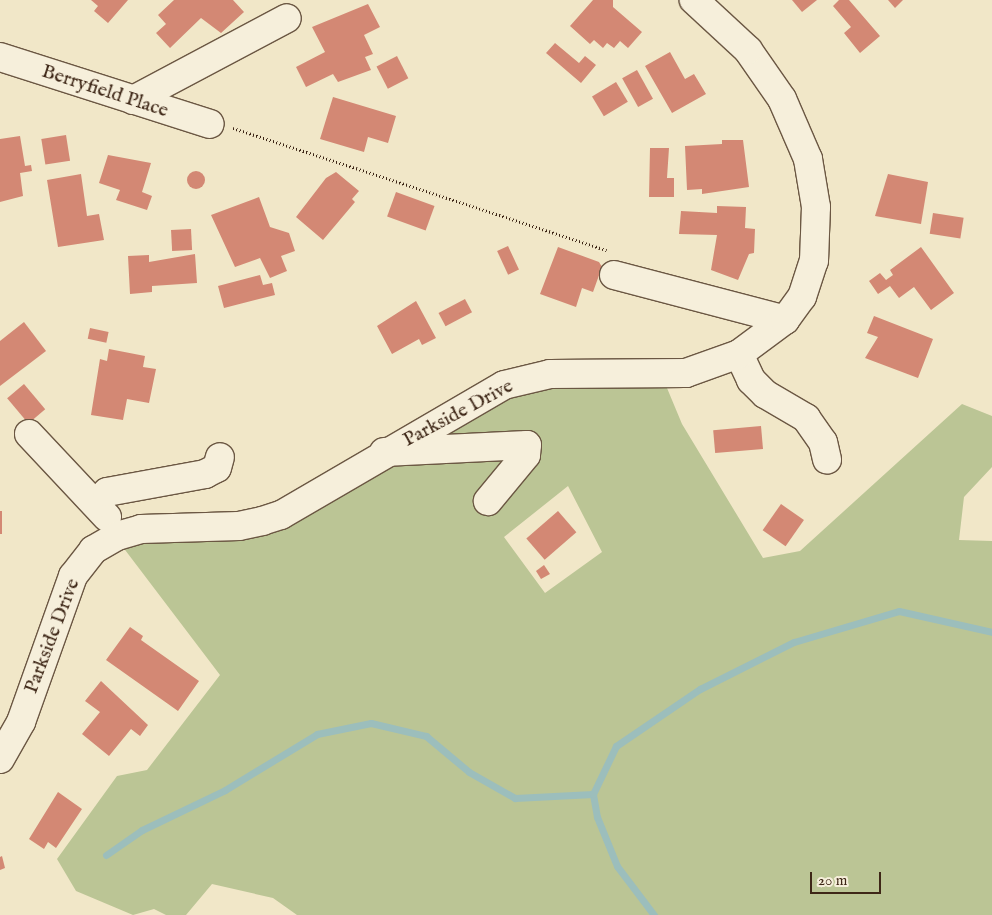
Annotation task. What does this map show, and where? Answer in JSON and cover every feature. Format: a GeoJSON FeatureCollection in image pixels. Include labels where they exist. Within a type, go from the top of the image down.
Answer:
{"type":"FeatureCollection","features":[{"type":"Feature","properties":{"kind":"street","name":"Parkside Drive"},"geometry":{"type":"LineString","coordinates":[[0,760],[21,722],[73,576],[93,550],[116,536],[141,529],[239,526],[281,515],[464,405],[520,380],[550,374],[670,375],[739,354],[785,320],[802,297],[814,261],[816,206],[808,159],[782,99],[748,50],[694,0]]}},
{"type":"Feature","properties":{"kind":"street"},"geometry":{"type":"LineString","coordinates":[[133,100],[288,18]]}},
{"type":"Feature","properties":{"kind":"street","name":"Berryfield Place"},"geometry":{"type":"LineString","coordinates":[[0,57],[210,124]]}},
{"type":"Feature","properties":{"kind":"street"},"geometry":{"type":"LineString","coordinates":[[614,264],[785,320]]}},
{"type":"Feature","properties":{"kind":"street"},"geometry":{"type":"LineString","coordinates":[[739,354],[751,380],[765,394],[806,418],[823,442],[827,460]]}},
{"type":"Feature","properties":{"kind":"street"},"geometry":{"type":"LineString","coordinates":[[28,434],[96,504],[116,536]]}},
{"type":"Feature","properties":{"kind":"street"},"geometry":{"type":"LineString","coordinates":[[384,452],[527,445],[526,455],[488,502]]}},
{"type":"Feature","properties":{"kind":"street"},"geometry":{"type":"LineString","coordinates":[[96,504],[107,492],[205,474],[217,468],[220,457]]}},
{"type":"Feature","properties":{"kind":"path"},"geometry":{"type":"LineString","coordinates":[[210,124],[245,130],[614,264]]}},
{"type":"Feature","properties":{"kind":"green space"},"geometry":{"type":"Polygon","coordinates":[[[662,376],[682,424],[763,558],[800,551],[962,404],[992,416],[992,467],[964,497],[959,540],[992,541],[992,915],[297,915],[273,898],[212,884],[186,915],[166,915],[154,909],[133,915],[76,891],[57,859],[117,776],[147,770],[220,675],[116,538],[239,527],[504,386],[662,376]],[[568,486],[504,537],[545,593],[602,552],[568,486]]]}},
{"type":"Feature","properties":{"kind":"building"},"geometry":{"type":"Polygon","coordinates":[[[91,0],[128,0],[108,23],[94,11],[98,6],[91,0]]]}},
{"type":"Feature","properties":{"kind":"building"},"geometry":{"type":"Polygon","coordinates":[[[174,0],[233,0],[244,12],[221,33],[201,18],[170,48],[156,33],[166,24],[158,15],[174,0]]]}},
{"type":"Feature","properties":{"kind":"building"},"geometry":{"type":"Polygon","coordinates":[[[593,0],[613,0],[613,7],[642,32],[628,48],[620,41],[614,48],[607,43],[603,48],[594,40],[590,44],[570,26],[593,0]]]}},
{"type":"Feature","properties":{"kind":"building"},"geometry":{"type":"Polygon","coordinates":[[[792,0],[817,0],[802,12],[792,0]]]}},
{"type":"Feature","properties":{"kind":"building"},"geometry":{"type":"Polygon","coordinates":[[[839,0],[849,0],[880,36],[860,53],[844,33],[851,27],[833,6],[839,0]]]}},
{"type":"Feature","properties":{"kind":"building"},"geometry":{"type":"Polygon","coordinates":[[[888,0],[903,0],[895,8],[888,0]]]}},
{"type":"Feature","properties":{"kind":"building"},"geometry":{"type":"Polygon","coordinates":[[[368,4],[380,27],[364,35],[373,54],[365,57],[371,70],[338,82],[333,74],[306,87],[296,67],[325,52],[312,27],[368,4]]]}},
{"type":"Feature","properties":{"kind":"building"},"geometry":{"type":"Polygon","coordinates":[[[555,43],[579,63],[585,56],[596,65],[581,83],[546,53],[555,43]]]}},
{"type":"Feature","properties":{"kind":"building"},"geometry":{"type":"Polygon","coordinates":[[[670,52],[685,79],[694,74],[706,94],[672,113],[645,66],[670,52]]]}},
{"type":"Feature","properties":{"kind":"building"},"geometry":{"type":"Polygon","coordinates":[[[397,56],[408,78],[388,89],[377,66],[397,56]]]}},
{"type":"Feature","properties":{"kind":"building"},"geometry":{"type":"Polygon","coordinates":[[[637,70],[653,99],[638,107],[622,78],[637,70]]]}},
{"type":"Feature","properties":{"kind":"building"},"geometry":{"type":"Polygon","coordinates":[[[616,82],[628,102],[604,116],[592,96],[616,82]]]}},
{"type":"Feature","properties":{"kind":"building"},"geometry":{"type":"Polygon","coordinates":[[[333,97],[396,116],[388,143],[368,137],[364,152],[320,139],[333,97]]]}},
{"type":"Feature","properties":{"kind":"building"},"geometry":{"type":"Polygon","coordinates":[[[66,135],[70,161],[45,165],[41,139],[66,135]]]}},
{"type":"Feature","properties":{"kind":"building"},"geometry":{"type":"Polygon","coordinates":[[[20,136],[25,166],[31,165],[32,171],[20,173],[23,196],[0,202],[0,139],[20,136]]]}},
{"type":"Feature","properties":{"kind":"building"},"geometry":{"type":"Polygon","coordinates":[[[722,140],[743,140],[749,187],[702,194],[702,189],[687,190],[685,146],[722,144],[722,140]]]}},
{"type":"Feature","properties":{"kind":"building"},"geometry":{"type":"Polygon","coordinates":[[[650,148],[669,148],[667,178],[674,178],[674,197],[649,197],[650,148]]]}},
{"type":"Feature","properties":{"kind":"building"},"geometry":{"type":"Polygon","coordinates":[[[108,155],[151,163],[142,192],[152,196],[147,210],[116,200],[120,190],[99,183],[108,155]]]}},
{"type":"Feature","properties":{"kind":"building"},"geometry":{"type":"Polygon","coordinates":[[[196,171],[204,176],[205,180],[200,188],[196,189],[188,184],[187,180],[192,172],[196,171]]]}},
{"type":"Feature","properties":{"kind":"building"},"geometry":{"type":"Polygon","coordinates":[[[336,172],[359,191],[352,199],[355,202],[323,240],[296,217],[326,178],[336,172]]]}},
{"type":"Feature","properties":{"kind":"building"},"geometry":{"type":"Polygon","coordinates":[[[81,174],[87,216],[99,214],[104,240],[58,247],[47,180],[81,174]]]}},
{"type":"Feature","properties":{"kind":"building"},"geometry":{"type":"Polygon","coordinates":[[[888,174],[928,182],[921,224],[875,216],[888,174]]]}},
{"type":"Feature","properties":{"kind":"building"},"geometry":{"type":"Polygon","coordinates":[[[396,192],[435,206],[426,230],[387,216],[396,192]]]}},
{"type":"Feature","properties":{"kind":"building"},"geometry":{"type":"Polygon","coordinates":[[[259,197],[270,227],[289,233],[295,251],[281,256],[287,271],[270,278],[260,258],[235,267],[211,215],[259,197]]]}},
{"type":"Feature","properties":{"kind":"building"},"geometry":{"type":"Polygon","coordinates":[[[717,206],[746,207],[745,228],[755,229],[754,253],[749,254],[738,280],[711,270],[717,235],[679,234],[681,211],[717,213],[717,206]]]}},
{"type":"Feature","properties":{"kind":"building"},"geometry":{"type":"Polygon","coordinates":[[[933,213],[964,218],[960,239],[930,234],[933,213]]]}},
{"type":"Feature","properties":{"kind":"building"},"geometry":{"type":"Polygon","coordinates":[[[191,229],[192,250],[172,251],[171,230],[191,229]]]}},
{"type":"Feature","properties":{"kind":"building"},"geometry":{"type":"Polygon","coordinates":[[[508,246],[519,270],[508,275],[497,251],[508,246]]]}},
{"type":"Feature","properties":{"kind":"building"},"geometry":{"type":"Polygon","coordinates":[[[558,247],[599,262],[602,267],[593,292],[582,288],[576,307],[540,294],[558,247]]]}},
{"type":"Feature","properties":{"kind":"building"},"geometry":{"type":"Polygon","coordinates":[[[921,247],[954,293],[931,310],[914,287],[899,298],[890,286],[878,294],[869,281],[880,273],[886,280],[893,275],[890,270],[921,247]]]}},
{"type":"Feature","properties":{"kind":"building"},"geometry":{"type":"Polygon","coordinates":[[[195,254],[197,283],[152,286],[152,292],[130,294],[128,256],[149,255],[149,262],[195,254]]]}},
{"type":"Feature","properties":{"kind":"building"},"geometry":{"type":"Polygon","coordinates":[[[260,275],[263,285],[272,283],[275,295],[224,308],[218,286],[260,275]]]}},
{"type":"Feature","properties":{"kind":"building"},"geometry":{"type":"Polygon","coordinates":[[[465,299],[472,312],[446,326],[439,313],[465,299]]]}},
{"type":"Feature","properties":{"kind":"building"},"geometry":{"type":"Polygon","coordinates":[[[416,301],[436,338],[422,345],[419,339],[392,354],[377,326],[416,301]]]}},
{"type":"Feature","properties":{"kind":"building"},"geometry":{"type":"Polygon","coordinates":[[[874,316],[933,339],[918,378],[865,358],[878,337],[867,333],[874,316]]]}},
{"type":"Feature","properties":{"kind":"building"},"geometry":{"type":"Polygon","coordinates":[[[24,322],[46,351],[0,386],[0,341],[24,322]]]}},
{"type":"Feature","properties":{"kind":"building"},"geometry":{"type":"Polygon","coordinates":[[[90,328],[109,332],[106,343],[88,339],[90,328]]]}},
{"type":"Feature","properties":{"kind":"building"},"geometry":{"type":"Polygon","coordinates":[[[109,349],[145,356],[143,367],[156,369],[149,403],[127,399],[123,420],[91,415],[100,359],[107,361],[109,349]]]}},
{"type":"Feature","properties":{"kind":"building"},"geometry":{"type":"Polygon","coordinates":[[[24,384],[45,409],[28,423],[7,398],[24,384]]]}},
{"type":"Feature","properties":{"kind":"building"},"geometry":{"type":"Polygon","coordinates":[[[761,426],[763,449],[715,453],[713,430],[761,426]]]}},
{"type":"Feature","properties":{"kind":"building"},"geometry":{"type":"Polygon","coordinates":[[[781,504],[804,520],[786,546],[763,530],[781,504]]]}},
{"type":"Feature","properties":{"kind":"building"},"geometry":{"type":"Polygon","coordinates":[[[0,511],[2,511],[2,534],[0,534],[0,511]]]}},
{"type":"Feature","properties":{"kind":"building"},"geometry":{"type":"Polygon","coordinates":[[[558,511],[576,532],[545,560],[526,539],[558,511]]]}},
{"type":"Feature","properties":{"kind":"building"},"geometry":{"type":"Polygon","coordinates":[[[544,565],[550,574],[541,579],[536,571],[544,565]]]}},
{"type":"Feature","properties":{"kind":"building"},"geometry":{"type":"Polygon","coordinates":[[[130,627],[143,636],[141,640],[199,681],[178,711],[106,660],[130,627]]]}},
{"type":"Feature","properties":{"kind":"building"},"geometry":{"type":"Polygon","coordinates":[[[101,681],[148,725],[140,736],[131,729],[109,756],[82,734],[100,712],[85,701],[101,681]]]}},
{"type":"Feature","properties":{"kind":"building"},"geometry":{"type":"Polygon","coordinates":[[[58,792],[82,809],[56,848],[48,842],[44,849],[29,839],[58,792]]]}},
{"type":"Feature","properties":{"kind":"building"},"geometry":{"type":"Polygon","coordinates":[[[2,856],[5,868],[0,870],[0,857],[2,856]]]}},
{"type":"Feature","properties":{"kind":"waterway"},"geometry":{"type":"LineString","coordinates":[[654,915],[617,866],[597,817],[593,794],[616,746],[700,689],[794,642],[899,611],[992,632]]}},
{"type":"Feature","properties":{"kind":"waterway"},"geometry":{"type":"LineString","coordinates":[[106,855],[142,830],[225,790],[317,734],[371,723],[426,736],[469,772],[515,798],[593,794]]}}]}
